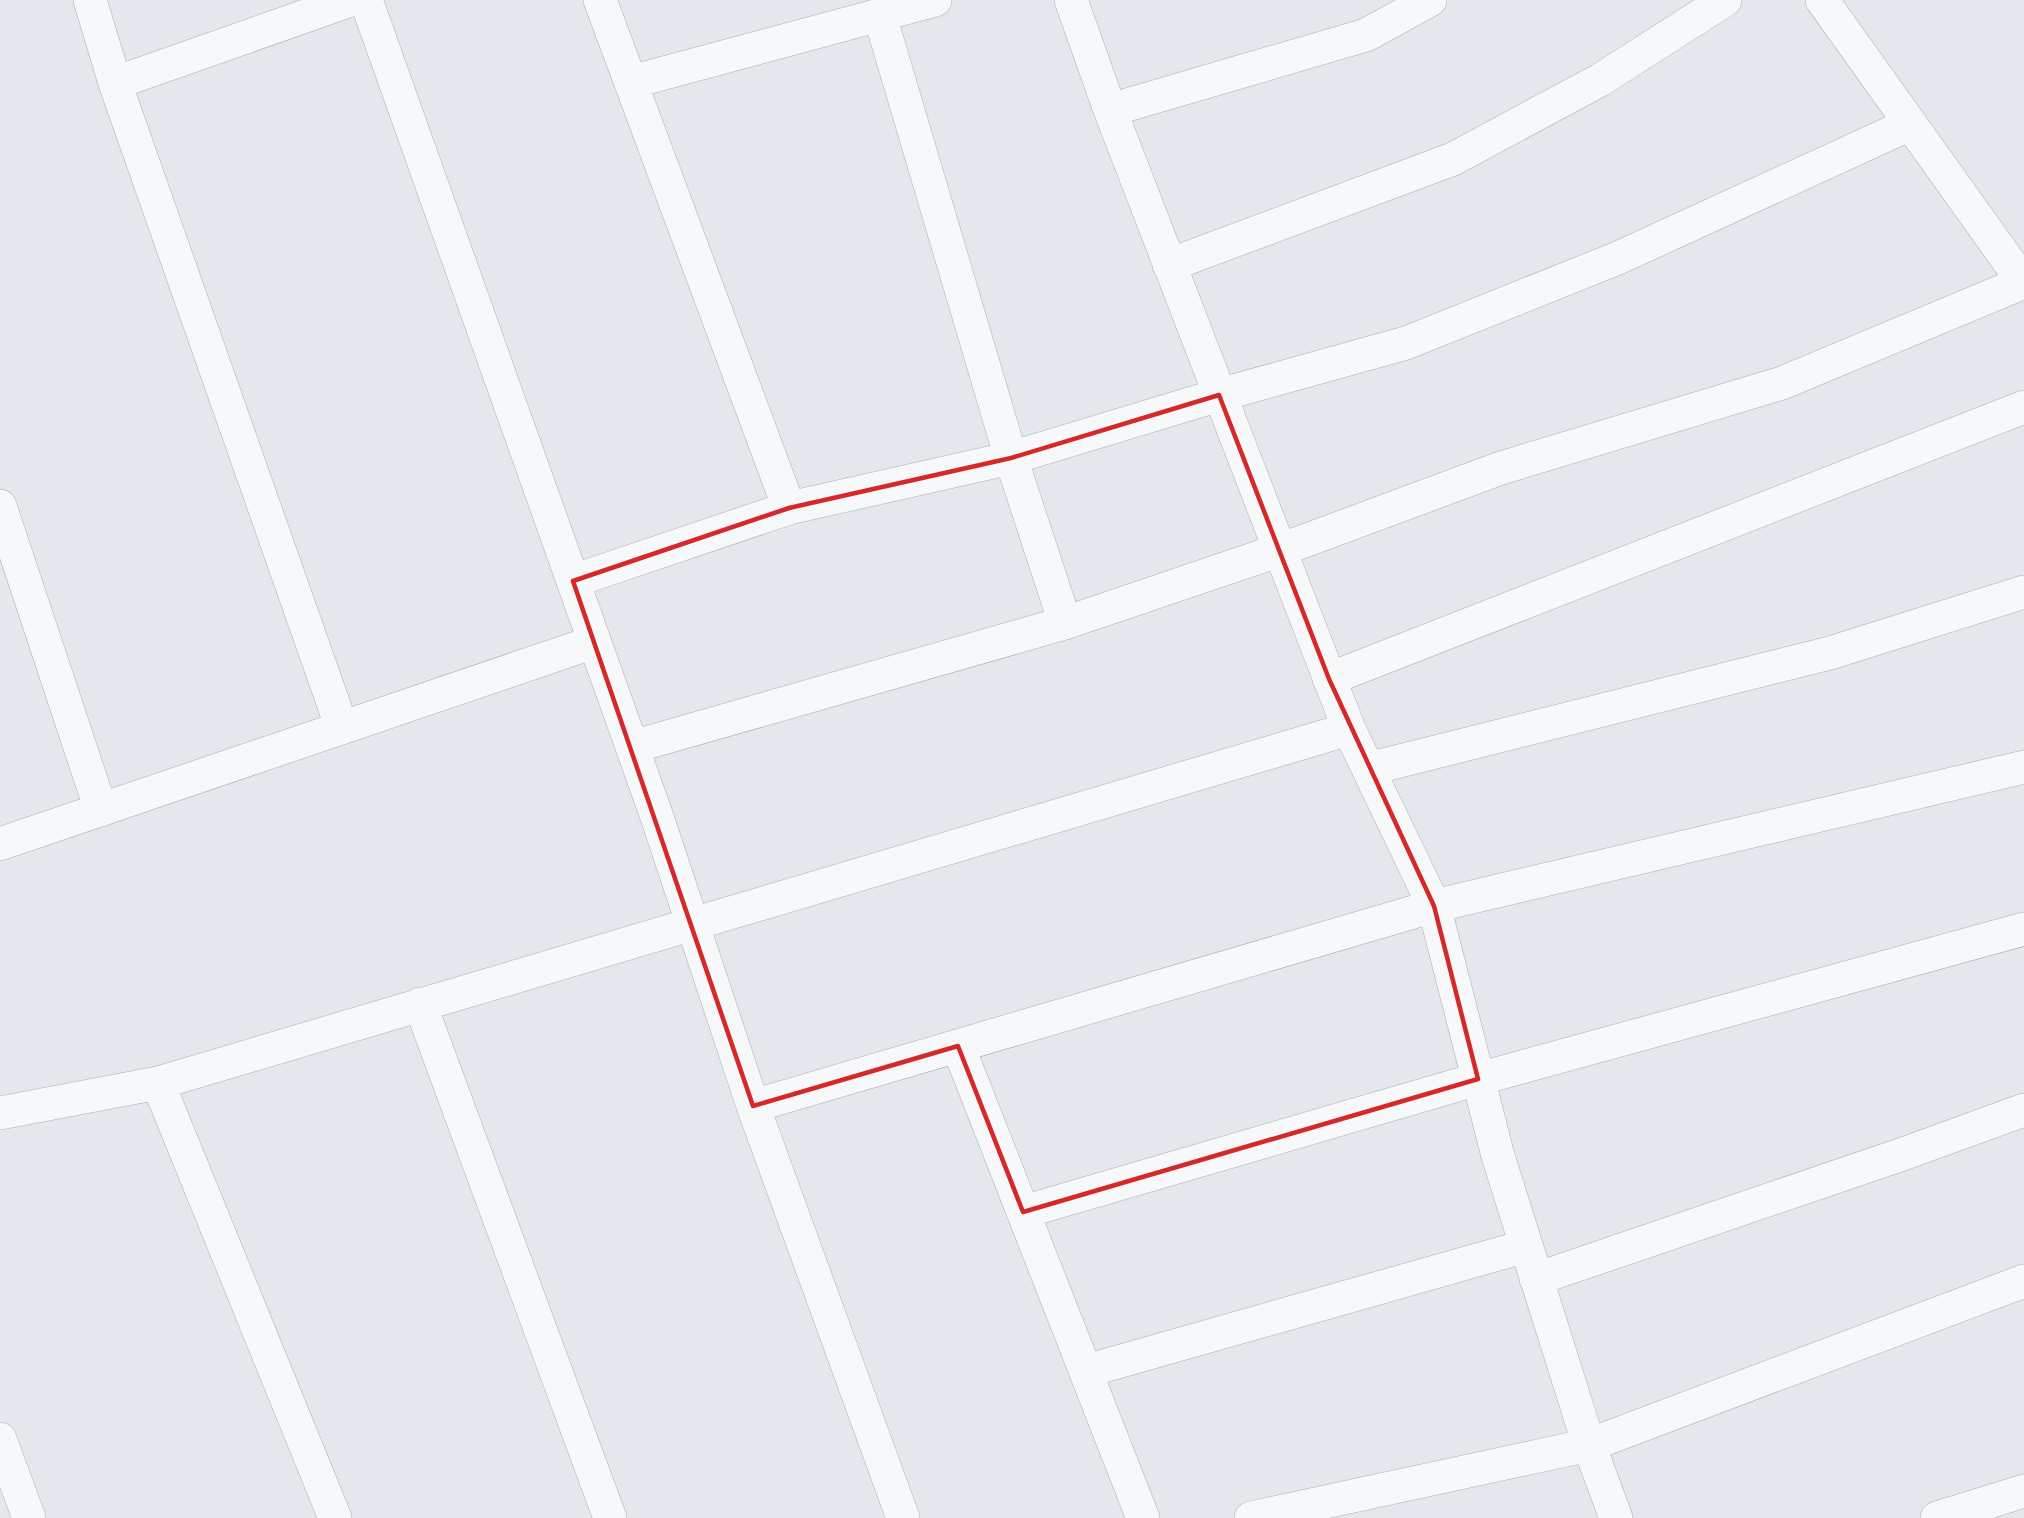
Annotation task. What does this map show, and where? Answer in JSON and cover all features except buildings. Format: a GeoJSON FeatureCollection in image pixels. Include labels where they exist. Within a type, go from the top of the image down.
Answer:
{"type":"FeatureCollection","features":[{"type":"Feature","properties":{"kind":"street"},"geometry":{"type":"LineString","coordinates":[[90,0],[115,83],[342,728]]}},
{"type":"Feature","properties":{"kind":"street"},"geometry":{"type":"LineString","coordinates":[[115,83],[351,0]]}},
{"type":"Feature","properties":{"kind":"street"},"geometry":{"type":"LineString","coordinates":[[366,0],[632,747],[753,1106],[903,1518]]}},
{"type":"Feature","properties":{"kind":"street"},"geometry":{"type":"LineString","coordinates":[[600,0],[789,508]]}},
{"type":"Feature","properties":{"kind":"street"},"geometry":{"type":"LineString","coordinates":[[631,82],[935,0]]}},
{"type":"Feature","properties":{"kind":"street"},"geometry":{"type":"LineString","coordinates":[[1071,0],[1169,265],[1349,729],[1434,906],[1498,1156],[1589,1445],[1616,1518]]}},
{"type":"Feature","properties":{"kind":"street"},"geometry":{"type":"LineString","coordinates":[[1110,110],[1366,35],[1430,0]]}},
{"type":"Feature","properties":{"kind":"street"},"geometry":{"type":"LineString","coordinates":[[1169,265],[1453,159],[1600,80],[1725,0]]}},
{"type":"Feature","properties":{"kind":"street"},"geometry":{"type":"LineString","coordinates":[[632,747],[1065,623],[1280,550],[1501,468],[1782,383],[2024,283],[1908,125],[1822,0]]}},
{"type":"Feature","properties":{"kind":"street"},"geometry":{"type":"LineString","coordinates":[[880,16],[1011,458],[1065,623]]}},
{"type":"Feature","properties":{"kind":"street"},"geometry":{"type":"LineString","coordinates":[[573,581],[789,508],[1011,458],[1219,395],[1406,343],[1618,258],[1908,125]]}},
{"type":"Feature","properties":{"kind":"street"},"geometry":{"type":"LineString","coordinates":[[1329,679],[2024,407]]}},
{"type":"Feature","properties":{"kind":"street"},"geometry":{"type":"LineString","coordinates":[[0,506],[101,810]]}},
{"type":"Feature","properties":{"kind":"street"},"geometry":{"type":"LineString","coordinates":[[1368,769],[1830,653],[2024,592]]}},
{"type":"Feature","properties":{"kind":"street"},"geometry":{"type":"LineString","coordinates":[[0,844],[594,642]]}},
{"type":"Feature","properties":{"kind":"street"},"geometry":{"type":"LineString","coordinates":[[0,1113],[158,1083],[692,922],[1349,729]]}},
{"type":"Feature","properties":{"kind":"street"},"geometry":{"type":"LineString","coordinates":[[753,1106],[1434,906],[2024,767]]}},
{"type":"Feature","properties":{"kind":"street"},"geometry":{"type":"LineString","coordinates":[[1023,1212],[1478,1079],[2024,929]]}},
{"type":"Feature","properties":{"kind":"street"},"geometry":{"type":"LineString","coordinates":[[420,1004],[610,1518]]}},
{"type":"Feature","properties":{"kind":"street"},"geometry":{"type":"LineString","coordinates":[[958,1046],[1143,1518]]}},
{"type":"Feature","properties":{"kind":"street"},"geometry":{"type":"LineString","coordinates":[[158,1083],[335,1518]]}},
{"type":"Feature","properties":{"kind":"street"},"geometry":{"type":"LineString","coordinates":[[1536,1280],[1892,1158],[2024,1110]]}},
{"type":"Feature","properties":{"kind":"street"},"geometry":{"type":"LineString","coordinates":[[1086,1371],[1526,1246]]}},
{"type":"Feature","properties":{"kind":"street"},"geometry":{"type":"LineString","coordinates":[[1251,1518],[1589,1445],[2024,1281]]}},
{"type":"Feature","properties":{"kind":"street"},"geometry":{"type":"LineString","coordinates":[[0,1439],[29,1518]]}},
{"type":"Feature","properties":{"kind":"street"},"geometry":{"type":"LineString","coordinates":[[1937,1518],[2024,1491]]}},
{"type":"Feature","properties":{"kind":"highlighted area"},"geometry":{"type":"Polygon","coordinates":[[[1219,395],[1329,679],[1434,906],[1478,1079],[1023,1212],[958,1046],[753,1106],[573,581],[789,508],[1011,458],[1219,395]]]}}]}
